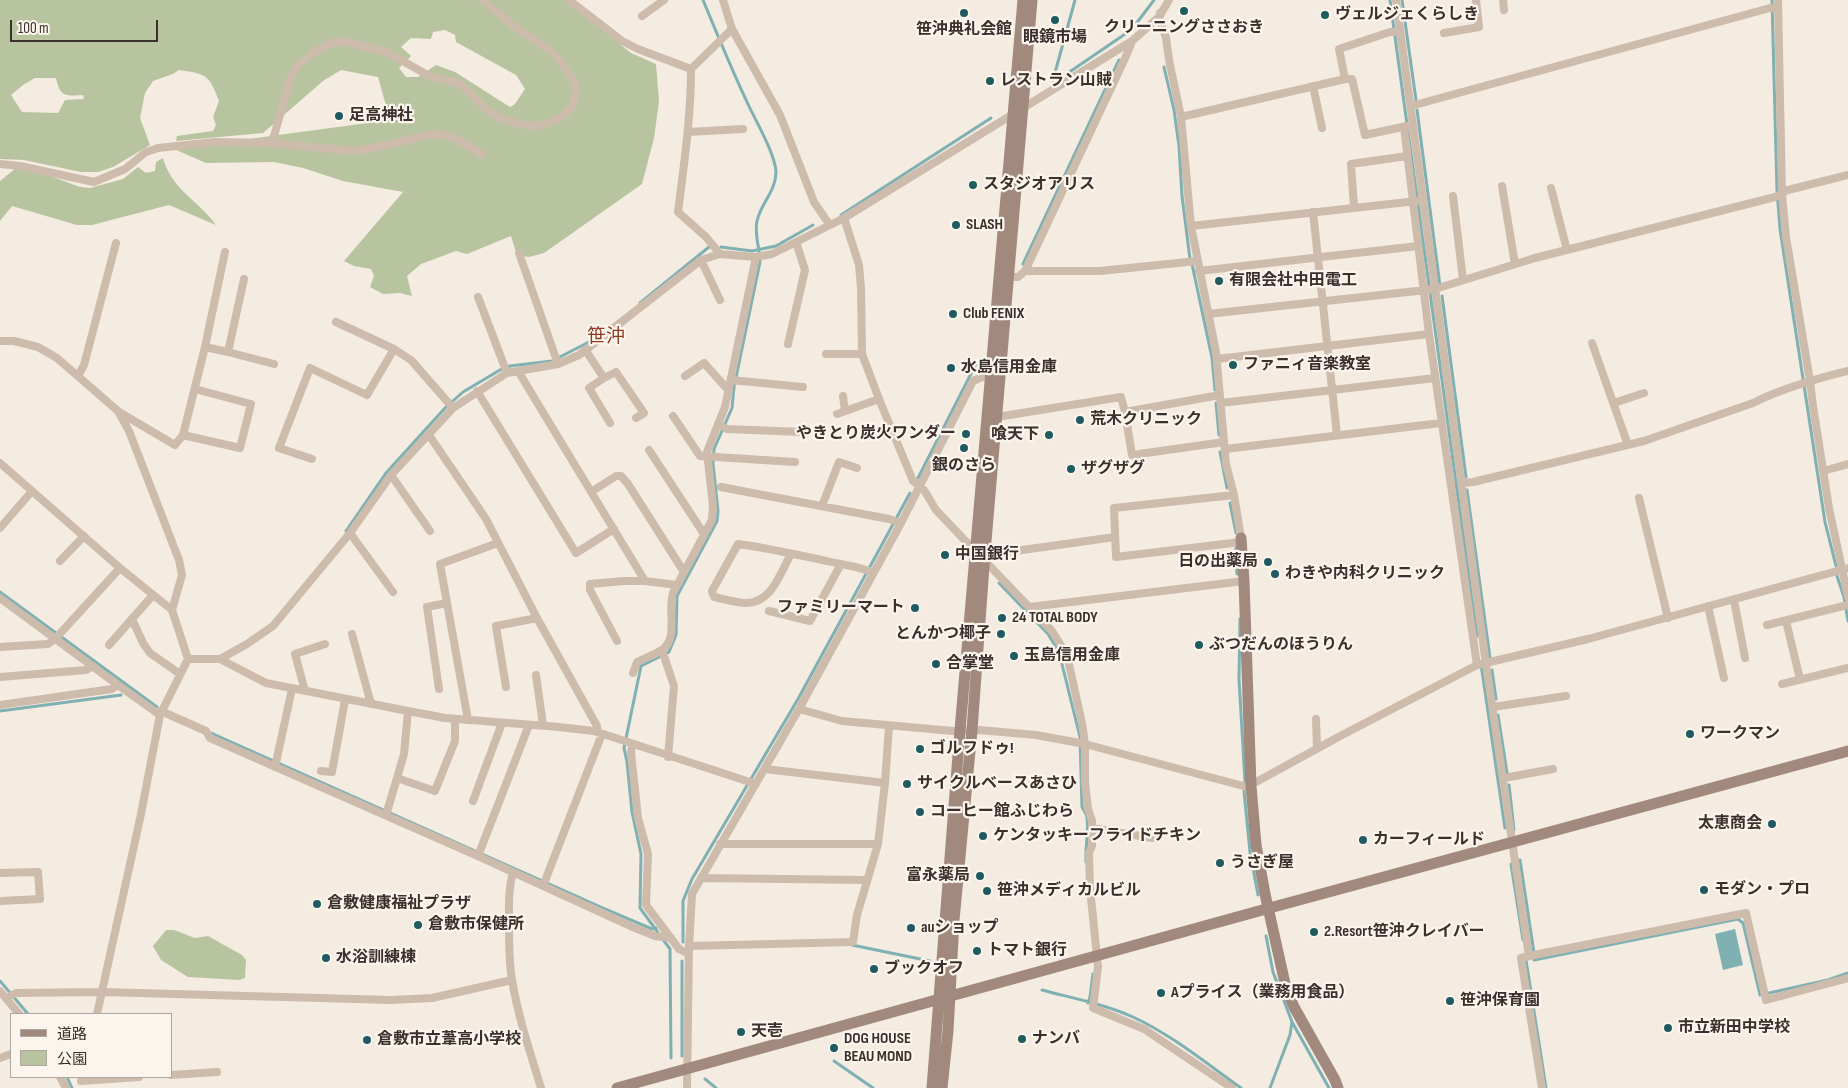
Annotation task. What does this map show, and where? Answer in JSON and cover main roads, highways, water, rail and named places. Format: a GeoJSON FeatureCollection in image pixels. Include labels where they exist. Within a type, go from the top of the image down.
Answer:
{"type":"FeatureCollection","features":[{"type":"Feature","properties":{"kind":"water"},"geometry":{"type":"Polygon","coordinates":[[[1735,929],[1743,965],[1723,970],[1715,934],[1735,929]]]}},
{"type":"Feature","properties":{"kind":"waterway"},"geometry":{"type":"LineString","coordinates":[[671,1058],[670,949],[640,908],[641,854],[632,812],[624,748],[641,666],[669,652],[676,635],[677,596],[717,521],[718,511],[713,464],[714,449],[732,408],[734,387],[760,262],[756,231],[757,221],[774,185],[776,172],[768,146],[735,76],[703,0]]}},
{"type":"Feature","properties":{"kind":"waterway"},"geometry":{"type":"LineString","coordinates":[[1053,80],[1075,0]]}},
{"type":"Feature","properties":{"kind":"waterway"},"geometry":{"type":"LineString","coordinates":[[1142,16],[1154,0]]}},
{"type":"Feature","properties":{"kind":"waterway"},"geometry":{"type":"LineString","coordinates":[[1390,0],[1477,636]]}},
{"type":"Feature","properties":{"kind":"waterway"},"geometry":{"type":"LineString","coordinates":[[1402,0],[1416,100]]}},
{"type":"Feature","properties":{"kind":"waterway"},"geometry":{"type":"LineString","coordinates":[[1772,0],[1777,191],[1780,229],[1825,522],[1836,566]]}},
{"type":"Feature","properties":{"kind":"waterway"},"geometry":{"type":"LineString","coordinates":[[1068,73],[1131,30],[1142,16]]}},
{"type":"Feature","properties":{"kind":"waterway"},"geometry":{"type":"LineString","coordinates":[[1023,264],[1119,60]]}},
{"type":"Feature","properties":{"kind":"waterway"},"geometry":{"type":"LineString","coordinates":[[1164,67],[1174,110],[1179,146],[1182,196],[1190,259]]}},
{"type":"Feature","properties":{"kind":"waterway"},"geometry":{"type":"LineString","coordinates":[[1417,110],[1440,286]]}},
{"type":"Feature","properties":{"kind":"waterway"},"geometry":{"type":"LineString","coordinates":[[841,215],[991,118]]}},
{"type":"Feature","properties":{"kind":"waterway"},"geometry":{"type":"LineString","coordinates":[[721,247],[752,251],[776,246],[813,225]]}},
{"type":"Feature","properties":{"kind":"waterway"},"geometry":{"type":"LineString","coordinates":[[640,303],[709,247]]}},
{"type":"Feature","properties":{"kind":"waterway"},"geometry":{"type":"LineString","coordinates":[[1192,264],[1212,358],[1215,390]]}},
{"type":"Feature","properties":{"kind":"waterway"},"geometry":{"type":"LineString","coordinates":[[1442,296],[1466,477]]}},
{"type":"Feature","properties":{"kind":"waterway"},"geometry":{"type":"LineString","coordinates":[[346,531],[386,473],[445,408],[463,392],[510,366],[552,361],[589,342]]}},
{"type":"Feature","properties":{"kind":"waterway"},"geometry":{"type":"LineString","coordinates":[[918,478],[977,362]]}},
{"type":"Feature","properties":{"kind":"waterway"},"geometry":{"type":"LineString","coordinates":[[1216,403],[1219,435]]}},
{"type":"Feature","properties":{"kind":"waterway"},"geometry":{"type":"LineString","coordinates":[[1220,452],[1227,488]]}},
{"type":"Feature","properties":{"kind":"waterway"},"geometry":{"type":"LineString","coordinates":[[1467,490],[1490,658]]}},
{"type":"Feature","properties":{"kind":"waterway"},"geometry":{"type":"LineString","coordinates":[[683,942],[683,901],[692,879],[798,699],[910,493]]}},
{"type":"Feature","properties":{"kind":"waterway"},"geometry":{"type":"LineString","coordinates":[[1230,503],[1236,533]]}},
{"type":"Feature","properties":{"kind":"waterway"},"geometry":{"type":"LineString","coordinates":[[1236,548],[1237,574]]}},
{"type":"Feature","properties":{"kind":"waterway"},"geometry":{"type":"LineString","coordinates":[[1837,576],[1844,597],[1848,621]]}},
{"type":"Feature","properties":{"kind":"waterway"},"geometry":{"type":"LineString","coordinates":[[999,583],[1048,634],[1059,652],[1080,737],[1082,807],[1086,815],[1087,824],[1086,862]]}},
{"type":"Feature","properties":{"kind":"waterway"},"geometry":{"type":"LineString","coordinates":[[0,592],[157,707]]}},
{"type":"Feature","properties":{"kind":"waterway"},"geometry":{"type":"LineString","coordinates":[[1240,619],[1239,679],[1245,782]]}},
{"type":"Feature","properties":{"kind":"waterway"},"geometry":{"type":"LineString","coordinates":[[1481,664],[1505,828]]}},
{"type":"Feature","properties":{"kind":"waterway"},"geometry":{"type":"LineString","coordinates":[[1492,670],[1496,699]]}},
{"type":"Feature","properties":{"kind":"waterway"},"geometry":{"type":"LineString","coordinates":[[0,711],[121,695]]}},
{"type":"Feature","properties":{"kind":"waterway"},"geometry":{"type":"LineString","coordinates":[[1498,715],[1507,773]]}},
{"type":"Feature","properties":{"kind":"waterway"},"geometry":{"type":"LineString","coordinates":[[211,733],[603,908],[652,929],[656,928]]}},
{"type":"Feature","properties":{"kind":"waterway"},"geometry":{"type":"LineString","coordinates":[[1509,785],[1514,830]]}},
{"type":"Feature","properties":{"kind":"waterway"},"geometry":{"type":"LineString","coordinates":[[1244,791],[1250,852],[1258,895]]}},
{"type":"Feature","properties":{"kind":"waterway"},"geometry":{"type":"LineString","coordinates":[[1520,860],[1534,953]]}},
{"type":"Feature","properties":{"kind":"waterway"},"geometry":{"type":"LineString","coordinates":[[1511,864],[1523,940]]}},
{"type":"Feature","properties":{"kind":"waterway"},"geometry":{"type":"LineString","coordinates":[[1534,960],[1738,919],[1743,923],[1760,995],[1828,980],[1848,973]]}},
{"type":"Feature","properties":{"kind":"waterway"},"geometry":{"type":"LineString","coordinates":[[1266,936],[1273,972],[1292,1022],[1290,1035],[1270,1088]]}},
{"type":"Feature","properties":{"kind":"waterway"},"geometry":{"type":"LineString","coordinates":[[852,945],[930,961]]}},
{"type":"Feature","properties":{"kind":"waterway"},"geometry":{"type":"LineString","coordinates":[[1526,960],[1546,1088]]}},
{"type":"Feature","properties":{"kind":"waterway"},"geometry":{"type":"LineString","coordinates":[[682,961],[682,1056]]}},
{"type":"Feature","properties":{"kind":"waterway"},"geometry":{"type":"LineString","coordinates":[[1088,1003],[1093,974]]}},
{"type":"Feature","properties":{"kind":"waterway"},"geometry":{"type":"LineString","coordinates":[[0,981],[27,1013]]}},
{"type":"Feature","properties":{"kind":"waterway"},"geometry":{"type":"LineString","coordinates":[[1042,990],[1099,1005],[1133,1017],[1175,1041],[1241,1088]]}},
{"type":"Feature","properties":{"kind":"waterway"},"geometry":{"type":"LineString","coordinates":[[1292,1022],[1329,1088]]}},
{"type":"Feature","properties":{"kind":"waterway"},"geometry":{"type":"LineString","coordinates":[[834,1061],[873,1088]]}},
{"type":"Feature","properties":{"kind":"waterway"},"geometry":{"type":"LineString","coordinates":[[67,1078],[72,1088]]}},
{"type":"Feature","properties":{"kind":"waterway"},"geometry":{"type":"LineString","coordinates":[[705,1079],[716,1088]]}},
{"type":"Feature","properties":{"kind":"place","name":"クリーニングささおき"},"geometry":{"type":"Point","coordinates":[1184,11]}},
{"type":"Feature","properties":{"kind":"place","name":"笹沖典礼会館"},"geometry":{"type":"Point","coordinates":[964,13]}},
{"type":"Feature","properties":{"kind":"place","name":"ヴェルジェくらしき"},"geometry":{"type":"Point","coordinates":[1325,15]}},
{"type":"Feature","properties":{"kind":"place","name":"眼鏡市場"},"geometry":{"type":"Point","coordinates":[1055,20]}},
{"type":"Feature","properties":{"kind":"place","name":"レストラン山賊"},"geometry":{"type":"Point","coordinates":[990,81]}},
{"type":"Feature","properties":{"kind":"place","name":"足高神社"},"geometry":{"type":"Point","coordinates":[339,116]}},
{"type":"Feature","properties":{"kind":"place","name":"スタジオアリス"},"geometry":{"type":"Point","coordinates":[973,185]}},
{"type":"Feature","properties":{"kind":"place","name":"SLASH"},"geometry":{"type":"Point","coordinates":[956,225]}},
{"type":"Feature","properties":{"kind":"place","name":"有限会社中田電工"},"geometry":{"type":"Point","coordinates":[1219,281]}},
{"type":"Feature","properties":{"kind":"place","name":"Club FENIX"},"geometry":{"type":"Point","coordinates":[953,314]}},
{"type":"Feature","properties":{"kind":"place","name":"ファニィ音楽教室"},"geometry":{"type":"Point","coordinates":[1233,365]}},
{"type":"Feature","properties":{"kind":"place","name":"水島信用金庫"},"geometry":{"type":"Point","coordinates":[951,368]}},
{"type":"Feature","properties":{"kind":"place","name":"荒木クリニック"},"geometry":{"type":"Point","coordinates":[1080,420]}},
{"type":"Feature","properties":{"kind":"place","name":"やきとり炭火ワンダー"},"geometry":{"type":"Point","coordinates":[966,434]}},
{"type":"Feature","properties":{"kind":"place","name":"喰天下"},"geometry":{"type":"Point","coordinates":[1049,435]}},
{"type":"Feature","properties":{"kind":"place","name":"銀のさら"},"geometry":{"type":"Point","coordinates":[964,448]}},
{"type":"Feature","properties":{"kind":"place","name":"ザグザグ"},"geometry":{"type":"Point","coordinates":[1071,469]}},
{"type":"Feature","properties":{"kind":"place","name":"中国銀行"},"geometry":{"type":"Point","coordinates":[945,555]}},
{"type":"Feature","properties":{"kind":"place","name":"日の出薬局"},"geometry":{"type":"Point","coordinates":[1268,562]}},
{"type":"Feature","properties":{"kind":"place","name":"わきや内科クリニック"},"geometry":{"type":"Point","coordinates":[1275,574]}},
{"type":"Feature","properties":{"kind":"place","name":"ファミリーマート"},"geometry":{"type":"Point","coordinates":[915,608]}},
{"type":"Feature","properties":{"kind":"place","name":"24 TOTAL BODY"},"geometry":{"type":"Point","coordinates":[1002,618]}},
{"type":"Feature","properties":{"kind":"place","name":"とんかつ椰子"},"geometry":{"type":"Point","coordinates":[1001,634]}},
{"type":"Feature","properties":{"kind":"place","name":"ぶつだんのほうりん"},"geometry":{"type":"Point","coordinates":[1199,645]}},
{"type":"Feature","properties":{"kind":"place","name":"玉島信用金庫"},"geometry":{"type":"Point","coordinates":[1014,656]}},
{"type":"Feature","properties":{"kind":"place","name":"合掌堂"},"geometry":{"type":"Point","coordinates":[936,664]}},
{"type":"Feature","properties":{"kind":"place","name":"ワークマン"},"geometry":{"type":"Point","coordinates":[1690,734]}},
{"type":"Feature","properties":{"kind":"place","name":"ゴルフドゥ!"},"geometry":{"type":"Point","coordinates":[920,749]}},
{"type":"Feature","properties":{"kind":"place","name":"サイクルベースあさひ"},"geometry":{"type":"Point","coordinates":[907,784]}},
{"type":"Feature","properties":{"kind":"place","name":"コーヒー館ふじわら"},"geometry":{"type":"Point","coordinates":[920,812]}},
{"type":"Feature","properties":{"kind":"place","name":"太恵商会"},"geometry":{"type":"Point","coordinates":[1772,824]}},
{"type":"Feature","properties":{"kind":"place","name":"ケンタッキーフライドチキン"},"geometry":{"type":"Point","coordinates":[983,836]}},
{"type":"Feature","properties":{"kind":"place","name":"カーフィールド"},"geometry":{"type":"Point","coordinates":[1363,840]}},
{"type":"Feature","properties":{"kind":"place","name":"うさぎ屋"},"geometry":{"type":"Point","coordinates":[1220,863]}},
{"type":"Feature","properties":{"kind":"place","name":"富永薬局"},"geometry":{"type":"Point","coordinates":[980,876]}},
{"type":"Feature","properties":{"kind":"place","name":"モダン・プロ"},"geometry":{"type":"Point","coordinates":[1704,890]}},
{"type":"Feature","properties":{"kind":"place","name":"笹沖メディカルビル"},"geometry":{"type":"Point","coordinates":[987,891]}},
{"type":"Feature","properties":{"kind":"place","name":"倉敷健康福祉プラザ"},"geometry":{"type":"Point","coordinates":[317,904]}},
{"type":"Feature","properties":{"kind":"place","name":"倉敷市保健所"},"geometry":{"type":"Point","coordinates":[418,925]}},
{"type":"Feature","properties":{"kind":"place","name":"auショップ"},"geometry":{"type":"Point","coordinates":[911,928]}},
{"type":"Feature","properties":{"kind":"place","name":"2.Resort笹沖クレイバー"},"geometry":{"type":"Point","coordinates":[1314,932]}},
{"type":"Feature","properties":{"kind":"place","name":"トマト銀行"},"geometry":{"type":"Point","coordinates":[977,951]}},
{"type":"Feature","properties":{"kind":"place","name":"水浴訓練棟"},"geometry":{"type":"Point","coordinates":[326,958]}},
{"type":"Feature","properties":{"kind":"place","name":"ブックオフ"},"geometry":{"type":"Point","coordinates":[874,969]}},
{"type":"Feature","properties":{"kind":"place","name":"Aプライス（業務用食品）"},"geometry":{"type":"Point","coordinates":[1161,993]}},
{"type":"Feature","properties":{"kind":"place","name":"笹沖保育園"},"geometry":{"type":"Point","coordinates":[1450,1001]}},
{"type":"Feature","properties":{"kind":"place","name":"市立新田中学校"},"geometry":{"type":"Point","coordinates":[1668,1028]}},
{"type":"Feature","properties":{"kind":"place","name":"天壱"},"geometry":{"type":"Point","coordinates":[741,1032]}},
{"type":"Feature","properties":{"kind":"place","name":"ナンバ"},"geometry":{"type":"Point","coordinates":[1022,1039]}},
{"type":"Feature","properties":{"kind":"place","name":"倉敷市立葦高小学校"},"geometry":{"type":"Point","coordinates":[367,1040]}},
{"type":"Feature","properties":{"kind":"place","name":"DOG HOUSE BEAU MOND"},"geometry":{"type":"Point","coordinates":[834,1048]}},
{"type":"Feature","properties":{"kind":"district","name":"笹沖"},"geometry":{"type":"Point","coordinates":[606,337]}}]}
